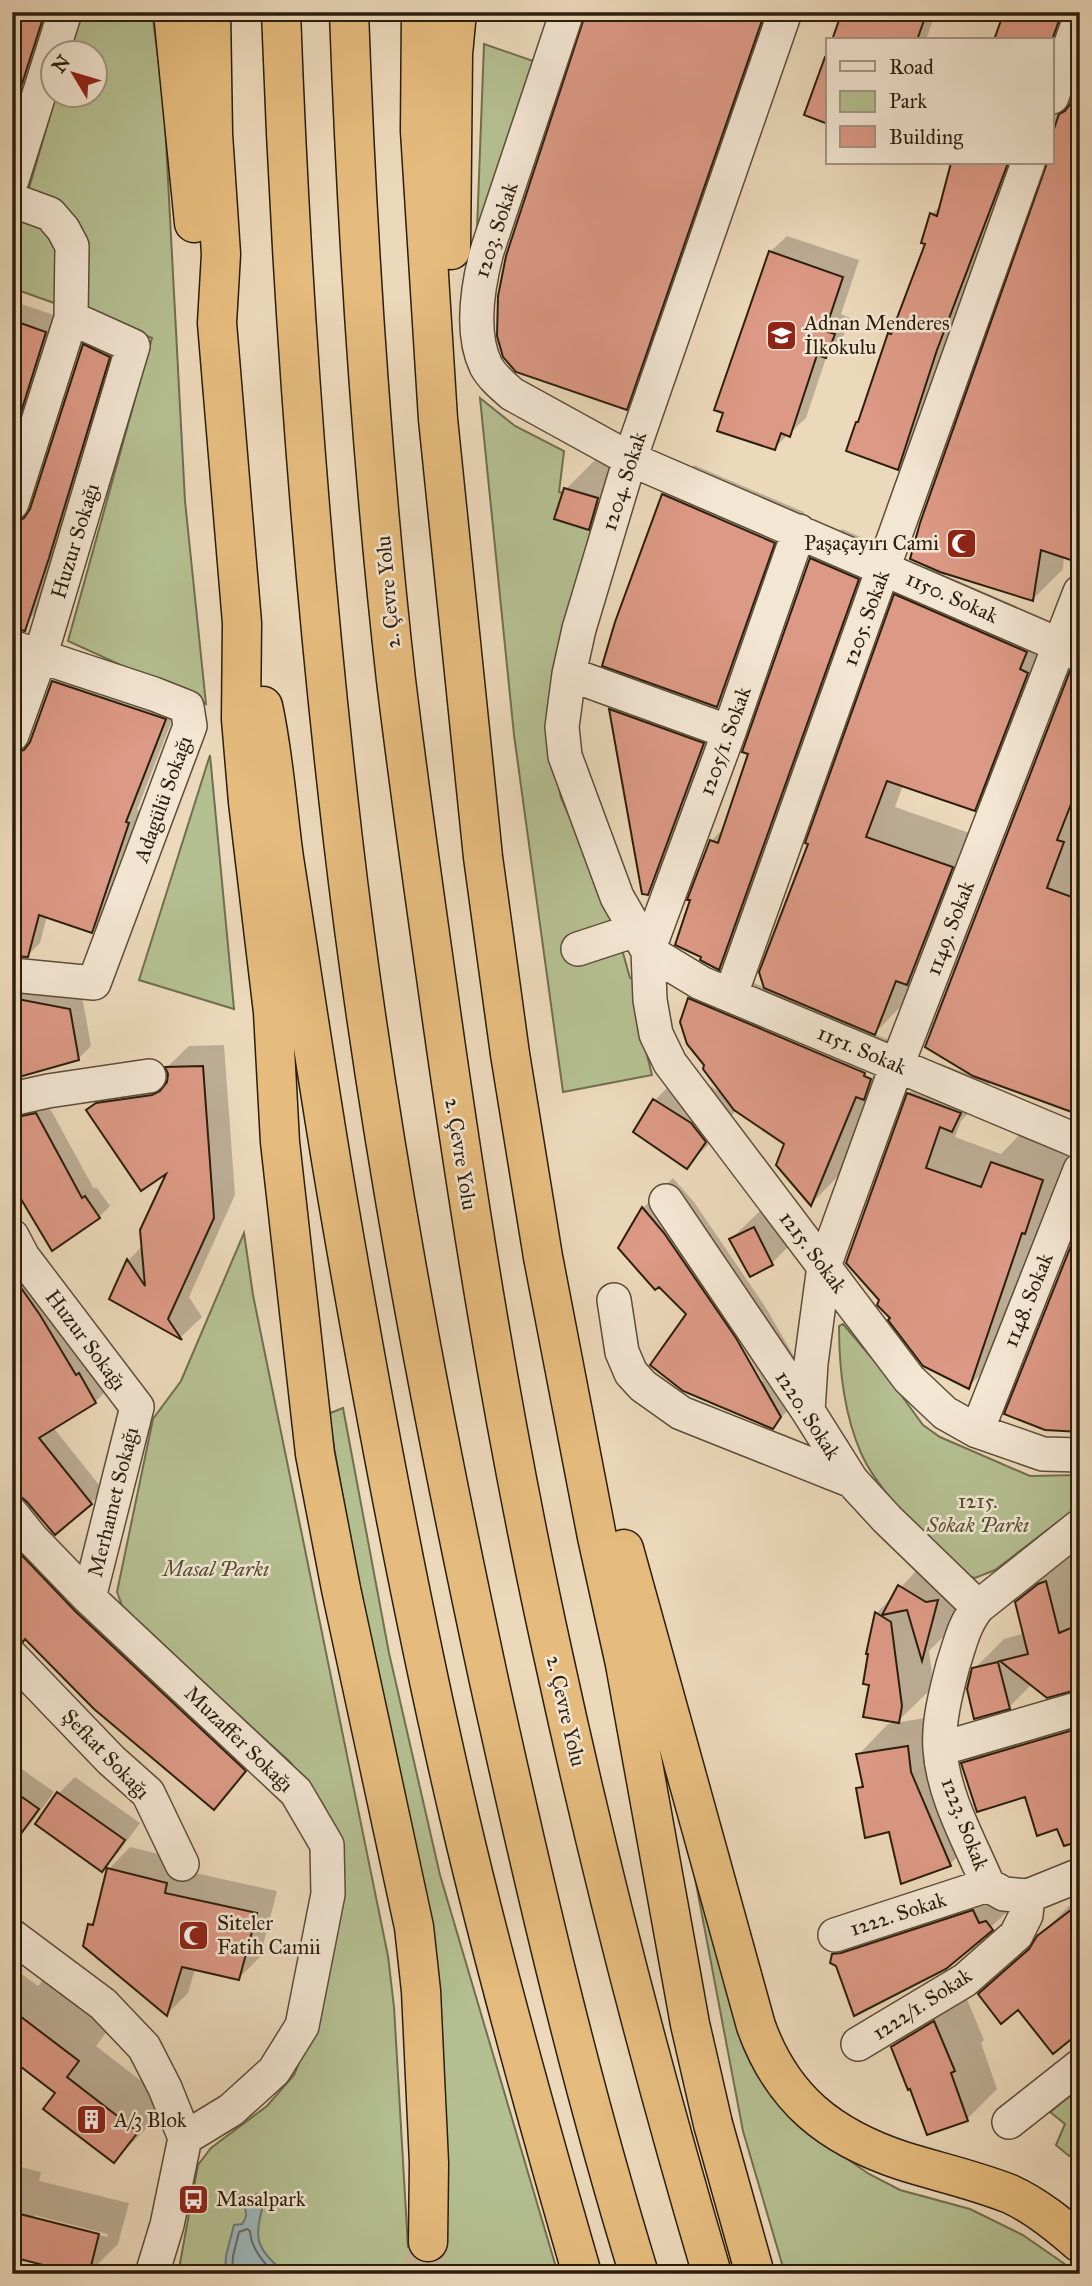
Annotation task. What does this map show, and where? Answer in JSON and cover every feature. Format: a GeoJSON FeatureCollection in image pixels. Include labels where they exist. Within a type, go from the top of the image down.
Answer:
{"type":"FeatureCollection","features":[{"type":"Feature","properties":{"kind":"highway"},"geometry":{"type":"LineString","coordinates":[[173,12],[193,215],[203,276],[217,323]]}},
{"type":"Feature","properties":{"kind":"highway"},"geometry":{"type":"LineString","coordinates":[[211,12],[213,134],[221,254],[217,323],[242,623],[241,719],[273,1012],[280,1142],[315,1454],[341,1589],[414,1927],[421,1991],[429,2163],[428,2242]]}},
{"type":"Feature","properties":{"kind":"highway"},"geometry":{"type":"LineString","coordinates":[[281,12],[299,382],[314,565],[344,845],[374,1065],[427,1380],[460,1549],[549,1944],[639,2274]]}},
{"type":"Feature","properties":{"kind":"highway","name":"2. Çevre Yolu"},"geometry":{"type":"LineString","coordinates":[[349,12],[354,173],[371,407],[396,677],[460,1149],[505,1418],[553,1656],[610,1902],[660,2094],[712,2274]]}},
{"type":"Feature","properties":{"kind":"highway"},"geometry":{"type":"LineString","coordinates":[[409,12],[413,82],[420,131]]}},
{"type":"Feature","properties":{"kind":"highway"},"geometry":{"type":"LineString","coordinates":[[421,12],[420,131],[438,419],[483,857],[510,1054],[543,1256],[587,1489],[625,1664],[690,2024],[713,2124],[755,2274]]}},
{"type":"Feature","properties":{"kind":"highway"},"geometry":{"type":"LineString","coordinates":[[447,518],[452,387],[453,54],[457,12]]}},
{"type":"Feature","properties":{"kind":"highway"},"geometry":{"type":"LineString","coordinates":[[242,623],[267,723],[304,987],[339,1207],[378,1430],[422,1649],[488,1932],[534,2111],[582,2274]]}},
{"type":"Feature","properties":{"kind":"highway"},"geometry":{"type":"LineString","coordinates":[[543,1256],[571,1331],[612,1504],[734,1948],[765,2051],[782,2080],[801,2103],[828,2126],[864,2146],[1011,2195],[1035,2207],[1080,2243]]}},
{"type":"Feature","properties":{"kind":"street"},"geometry":{"type":"LineString","coordinates":[[12,180],[65,12]]}},
{"type":"Feature","properties":{"kind":"street","name":"1203. Sokak"},"geometry":{"type":"LineString","coordinates":[[567,12],[487,251],[478,288],[479,337],[486,365],[498,382],[512,394],[630,459]]}},
{"type":"Feature","properties":{"kind":"street","name":"1204. Sokak"},"geometry":{"type":"LineString","coordinates":[[642,941],[617,897],[565,756],[562,727],[569,674],[579,629],[630,459],[785,12]]}},
{"type":"Feature","properties":{"kind":"street"},"geometry":{"type":"LineString","coordinates":[[1054,91],[1080,18]]}},
{"type":"Feature","properties":{"kind":"street","name":"1205. Sokak"},"geometry":{"type":"LineString","coordinates":[[730,994],[1028,164]]}},
{"type":"Feature","properties":{"kind":"street"},"geometry":{"type":"LineString","coordinates":[[12,200],[50,214],[72,246],[71,318],[12,503]]}},
{"type":"Feature","properties":{"kind":"street","name":"Huzur Sokağı"},"geometry":{"type":"LineString","coordinates":[[12,735],[26,652],[133,346],[71,318]]}},
{"type":"Feature","properties":{"kind":"street","name":"1150. Sokak"},"geometry":{"type":"LineString","coordinates":[[630,459],[1070,650]]}},
{"type":"Feature","properties":{"kind":"street","name":"1205/1. Sokak"},"geometry":{"type":"LineString","coordinates":[[642,941],[729,732],[799,531]]}},
{"type":"Feature","properties":{"kind":"street","name":"1149. Sokak"},"geometry":{"type":"LineString","coordinates":[[808,1411],[811,1363],[824,1266],[897,1065],[1070,650],[1080,592]]}},
{"type":"Feature","properties":{"kind":"street","name":"Adagülü Sokağı"},"geometry":{"type":"LineString","coordinates":[[12,975],[94,983],[190,726],[187,708],[154,694],[26,652]]}},
{"type":"Feature","properties":{"kind":"street"},"geometry":{"type":"LineString","coordinates":[[569,674],[729,732]]}},
{"type":"Feature","properties":{"kind":"street"},"geometry":{"type":"LineString","coordinates":[[578,949],[642,941]]}},
{"type":"Feature","properties":{"kind":"street","name":"1151. Sokak"},"geometry":{"type":"LineString","coordinates":[[642,941],[701,983],[1080,1142]]}},
{"type":"Feature","properties":{"kind":"street","name":"1215. Sokak"},"geometry":{"type":"LineString","coordinates":[[642,941],[656,1034],[670,1063],[909,1379],[945,1413],[976,1431],[1043,1454],[1080,1455]]}},
{"type":"Feature","properties":{"kind":"street"},"geometry":{"type":"LineString","coordinates":[[12,1099],[149,1076]]}},
{"type":"Feature","properties":{"kind":"street","name":"1148. Sokak"},"geometry":{"type":"LineString","coordinates":[[976,1431],[1080,1170]]}},
{"type":"Feature","properties":{"kind":"street","name":"1220. Sokak"},"geometry":{"type":"LineString","coordinates":[[666,1201],[852,1481],[887,1519],[978,1607]]}},
{"type":"Feature","properties":{"kind":"street","name":"Huzur Sokağı"},"geometry":{"type":"LineString","coordinates":[[12,1236],[23,1257],[137,1407]]}},
{"type":"Feature","properties":{"kind":"street"},"geometry":{"type":"LineString","coordinates":[[614,1300],[622,1352],[631,1373],[643,1386],[681,1413],[852,1481]]}},
{"type":"Feature","properties":{"kind":"street","name":"Merhamet Sokağı"},"geometry":{"type":"LineString","coordinates":[[89,1598],[137,1407]]}},
{"type":"Feature","properties":{"kind":"street","name":"Muzaffer Sokağı"},"geometry":{"type":"LineString","coordinates":[[12,1514],[32,1539],[89,1598],[296,1792],[327,1845],[328,1894],[302,2026],[274,2071],[231,2110],[185,2138]]}},
{"type":"Feature","properties":{"kind":"street","name":"1223. Sokak"},"geometry":{"type":"LineString","coordinates":[[988,1885],[946,1786],[940,1749],[948,1684],[967,1620],[978,1607],[1080,1526]]}},
{"type":"Feature","properties":{"kind":"street","name":"Şefkat Sokağı"},"geometry":{"type":"LineString","coordinates":[[12,1657],[111,1760],[148,1793],[182,1864]]}},
{"type":"Feature","properties":{"kind":"street"},"geometry":{"type":"LineString","coordinates":[[940,1749],[1080,1708]]}},
{"type":"Feature","properties":{"kind":"street"},"geometry":{"type":"LineString","coordinates":[[988,1885],[1004,1894],[1028,1896],[1080,1875]]}},
{"type":"Feature","properties":{"kind":"street","name":"1222. Sokak"},"geometry":{"type":"LineString","coordinates":[[835,1935],[988,1885]]}},
{"type":"Feature","properties":{"kind":"street","name":"1222/1. Sokak"},"geometry":{"type":"LineString","coordinates":[[858,2045],[965,1980],[1016,1935],[1026,1915],[1028,1896]]}},
{"type":"Feature","properties":{"kind":"street"},"geometry":{"type":"LineString","coordinates":[[12,1936],[103,2004],[144,2048],[165,2088],[185,2138],[167,2225],[152,2274]]}},
{"type":"Feature","properties":{"kind":"street"},"geometry":{"type":"LineString","coordinates":[[1009,2122],[1080,2066]]}},
{"type":"Feature","properties":{"kind":"green space"},"geometry":{"type":"Polygon","coordinates":[[[79,12],[152,12],[164,104],[185,501],[206,704],[68,641],[152,338],[12,288],[12,247],[52,108],[108,108],[108,38],[72,38],[79,12]]]}},
{"type":"Feature","properties":{"kind":"green space"},"geometry":{"type":"Polygon","coordinates":[[[484,44],[539,63],[477,230],[484,44]]]}},
{"type":"Feature","properties":{"kind":"green space"},"geometry":{"type":"Polygon","coordinates":[[[480,398],[515,426],[564,451],[559,492],[599,504],[575,590],[555,769],[561,798],[609,903],[630,978],[638,981],[641,1031],[652,1075],[563,1092],[514,735],[480,398]]]}},
{"type":"Feature","properties":{"kind":"green space"},"geometry":{"type":"Polygon","coordinates":[[[210,755],[234,1009],[139,980],[210,755]]]}},
{"type":"Feature","properties":{"kind":"green space","name":"Masal Parkı"},"geometry":{"type":"Polygon","coordinates":[[[244,1233],[253,1295],[388,1956],[394,2007],[408,2247],[441,2253],[371,1654],[328,1414],[343,1408],[389,1653],[440,1875],[558,2274],[178,2274],[198,2165],[211,2148],[267,2106],[294,2075],[313,2028],[338,1841],[323,1804],[290,1762],[124,1611],[117,1592],[153,1419],[181,1381],[244,1233]]]}},
{"type":"Feature","properties":{"kind":"green space","name":"1215. Sokak Parkı"},"geometry":{"type":"Polygon","coordinates":[[[843,1324],[888,1377],[923,1425],[940,1437],[1030,1476],[1080,1475],[1080,1505],[995,1570],[975,1578],[964,1575],[893,1502],[861,1453],[850,1423],[844,1391],[839,1326],[843,1324]]]}},
{"type":"Feature","properties":{"kind":"green space"},"geometry":{"type":"Polygon","coordinates":[[[687,1836],[819,2139],[869,2174],[900,2190],[970,2209],[1023,2235],[1079,2274],[785,2274],[743,2131],[687,1836]]]}},
{"type":"Feature","properties":{"kind":"green space"},"geometry":{"type":"Polygon","coordinates":[[[1080,2088],[1080,2146],[1069,2156],[1056,2145],[1065,2124],[1050,2112],[1080,2088]]]}},
{"type":"Feature","properties":{"kind":"water"},"geometry":{"type":"Polygon","coordinates":[[[257,2194],[264,2201],[259,2242],[262,2249],[286,2274],[225,2274],[226,2256],[234,2225],[242,2224],[246,2215],[244,2206],[251,2196],[257,2194]]]}},
{"type":"Feature","properties":{"kind":"building"},"geometry":{"type":"Polygon","coordinates":[[[12,12],[45,12],[12,115],[12,12]]]}},
{"type":"Feature","properties":{"kind":"building"},"geometry":{"type":"Polygon","coordinates":[[[586,12],[765,12],[627,410],[516,372],[503,357],[497,336],[498,296],[506,256],[586,12]]]}},
{"type":"Feature","properties":{"kind":"building"},"geometry":{"type":"Polygon","coordinates":[[[842,12],[927,12],[918,38],[833,38],[842,12]]]}},
{"type":"Feature","properties":{"kind":"building"},"geometry":{"type":"Polygon","coordinates":[[[1004,12],[1062,12],[1053,38],[995,38],[1004,12]]]}},
{"type":"Feature","properties":{"kind":"building"},"geometry":{"type":"Polygon","coordinates":[[[825,57],[826,57],[826,123],[804,115],[825,57]]]}},
{"type":"Feature","properties":{"kind":"building"},"geometry":{"type":"Polygon","coordinates":[[[1080,76],[1080,563],[1041,550],[1033,601],[940,572],[910,559],[920,523],[1047,164],[1054,164],[1054,129],[1059,114],[1070,104],[1080,76]]]}},
{"type":"Feature","properties":{"kind":"building"},"geometry":{"type":"Polygon","coordinates":[[[951,164],[1008,164],[937,350],[898,470],[846,451],[888,333],[891,334],[925,244],[921,243],[930,213],[937,216],[951,164]]]}},
{"type":"Feature","properties":{"kind":"building"},"geometry":{"type":"Polygon","coordinates":[[[769,251],[843,277],[825,331],[835,334],[826,358],[817,355],[790,437],[781,433],[775,450],[717,431],[723,413],[714,410],[769,251]]]}},
{"type":"Feature","properties":{"kind":"building"},"geometry":{"type":"Polygon","coordinates":[[[12,320],[46,332],[17,425],[12,423],[12,320]]]}},
{"type":"Feature","properties":{"kind":"building"},"geometry":{"type":"Polygon","coordinates":[[[83,344],[110,357],[25,631],[12,628],[12,533],[16,522],[24,518],[30,509],[83,344]]]}},
{"type":"Feature","properties":{"kind":"building"},"geometry":{"type":"Polygon","coordinates":[[[564,488],[598,498],[589,530],[554,519],[564,488]]]}},
{"type":"Feature","properties":{"kind":"building"},"geometry":{"type":"Polygon","coordinates":[[[662,494],[775,543],[717,707],[602,666],[615,622],[662,494]]]}},
{"type":"Feature","properties":{"kind":"building"},"geometry":{"type":"Polygon","coordinates":[[[810,558],[859,579],[719,970],[700,960],[701,957],[675,945],[690,900],[687,900],[710,840],[718,843],[748,754],[742,752],[810,558]]]}},
{"type":"Feature","properties":{"kind":"building"},"geometry":{"type":"Polygon","coordinates":[[[894,594],[1027,652],[1020,669],[1028,673],[975,811],[887,781],[866,837],[953,867],[907,985],[896,981],[875,1035],[764,988],[759,972],[808,844],[805,843],[894,594]]]}},
{"type":"Feature","properties":{"kind":"building"},"geometry":{"type":"Polygon","coordinates":[[[1070,671],[1080,673],[1080,781],[1057,840],[1064,842],[1047,888],[1080,900],[1080,1115],[973,1076],[925,1047],[1070,671]]]}},
{"type":"Feature","properties":{"kind":"building"},"geometry":{"type":"Polygon","coordinates":[[[52,681],[166,719],[126,822],[129,823],[92,933],[39,915],[28,957],[12,956],[12,754],[24,750],[30,742],[52,681]]]}},
{"type":"Feature","properties":{"kind":"building"},"geometry":{"type":"Polygon","coordinates":[[[609,709],[704,743],[648,895],[642,894],[609,709]]]}},
{"type":"Feature","properties":{"kind":"building"},"geometry":{"type":"Polygon","coordinates":[[[12,998],[70,1009],[79,1060],[12,1079],[12,998]]]}},
{"type":"Feature","properties":{"kind":"building"},"geometry":{"type":"Polygon","coordinates":[[[688,998],[865,1073],[864,1076],[871,1079],[864,1100],[856,1097],[811,1206],[776,1165],[784,1144],[734,1110],[687,1044],[680,1022],[688,998]]]}},
{"type":"Feature","properties":{"kind":"building"},"geometry":{"type":"Polygon","coordinates":[[[203,1066],[214,1218],[168,1319],[182,1340],[109,1299],[127,1259],[145,1286],[140,1230],[166,1174],[141,1191],[86,1110],[96,1103],[152,1095],[160,1091],[167,1082],[165,1067],[203,1066]]]}},
{"type":"Feature","properties":{"kind":"building"},"geometry":{"type":"Polygon","coordinates":[[[907,1093],[961,1113],[952,1132],[940,1127],[926,1168],[981,1187],[991,1162],[1043,1180],[1025,1234],[1022,1233],[969,1389],[923,1366],[888,1320],[890,1318],[877,1305],[879,1300],[846,1263],[907,1093]]]}},
{"type":"Feature","properties":{"kind":"building"},"geometry":{"type":"Polygon","coordinates":[[[653,1099],[691,1123],[706,1142],[687,1169],[633,1132],[653,1099]]]}},
{"type":"Feature","properties":{"kind":"building"},"geometry":{"type":"Polygon","coordinates":[[[36,1113],[82,1198],[85,1196],[100,1218],[52,1251],[12,1184],[12,1118],[36,1113]]]}},
{"type":"Feature","properties":{"kind":"building"},"geometry":{"type":"Polygon","coordinates":[[[642,1207],[664,1233],[736,1338],[781,1417],[773,1429],[683,1391],[650,1365],[686,1314],[659,1287],[655,1290],[618,1248],[642,1207]]]}},
{"type":"Feature","properties":{"kind":"building"},"geometry":{"type":"Polygon","coordinates":[[[1080,1223],[1080,1432],[1045,1430],[1004,1414],[1080,1223]]]}},
{"type":"Feature","properties":{"kind":"building"},"geometry":{"type":"Polygon","coordinates":[[[754,1227],[773,1265],[750,1277],[729,1239],[754,1227]]]}},
{"type":"Feature","properties":{"kind":"building"},"geometry":{"type":"Polygon","coordinates":[[[12,1275],[76,1375],[79,1373],[96,1403],[39,1438],[92,1504],[55,1535],[27,1502],[20,1496],[12,1495],[12,1275]]]}},
{"type":"Feature","properties":{"kind":"building"},"geometry":{"type":"Polygon","coordinates":[[[12,1545],[76,1612],[246,1771],[214,1810],[94,1709],[25,1639],[23,1642],[12,1638],[12,1545]]]}},
{"type":"Feature","properties":{"kind":"building"},"geometry":{"type":"Polygon","coordinates":[[[1046,1581],[1059,1633],[1080,1624],[1080,1689],[1047,1698],[1000,1661],[1028,1654],[1015,1602],[1046,1581]]]}},
{"type":"Feature","properties":{"kind":"building"},"geometry":{"type":"Polygon","coordinates":[[[898,1585],[926,1602],[938,1600],[922,1661],[907,1610],[882,1615],[898,1585]]]}},
{"type":"Feature","properties":{"kind":"building"},"geometry":{"type":"Polygon","coordinates":[[[875,1612],[891,1622],[902,1706],[899,1723],[863,1717],[869,1685],[863,1684],[866,1654],[875,1612]]]}},
{"type":"Feature","properties":{"kind":"building"},"geometry":{"type":"Polygon","coordinates":[[[998,1662],[1010,1709],[974,1719],[967,1689],[972,1668],[998,1662]]]}},
{"type":"Feature","properties":{"kind":"building"},"geometry":{"type":"Polygon","coordinates":[[[1080,1728],[1080,1841],[1064,1846],[1057,1829],[1037,1836],[1025,1797],[977,1812],[961,1763],[1080,1728]]]}},
{"type":"Feature","properties":{"kind":"building"},"geometry":{"type":"Polygon","coordinates":[[[908,1746],[911,1772],[951,1866],[901,1884],[889,1832],[865,1838],[856,1788],[863,1787],[856,1754],[908,1746]]]}},
{"type":"Feature","properties":{"kind":"building"},"geometry":{"type":"Polygon","coordinates":[[[12,1790],[39,1809],[12,1846],[12,1790]]]}},
{"type":"Feature","properties":{"kind":"building"},"geometry":{"type":"Polygon","coordinates":[[[57,1792],[125,1840],[102,1872],[35,1824],[57,1792]]]}},
{"type":"Feature","properties":{"kind":"building"},"geometry":{"type":"Polygon","coordinates":[[[107,1868],[167,1883],[165,1893],[257,1913],[239,1980],[182,1967],[167,2016],[83,1946],[88,1924],[93,1925],[107,1868]]]}},
{"type":"Feature","properties":{"kind":"building"},"geometry":{"type":"Polygon","coordinates":[[[1080,1903],[1080,2032],[1053,2054],[1018,2010],[1001,2024],[978,1994],[1029,1949],[1037,1936],[1080,1903]]]}},
{"type":"Feature","properties":{"kind":"building"},"geometry":{"type":"Polygon","coordinates":[[[973,1910],[979,1923],[986,1921],[993,1930],[946,1969],[854,2016],[836,1966],[830,1963],[832,1954],[973,1910]]]}},
{"type":"Feature","properties":{"kind":"building"},"geometry":{"type":"Polygon","coordinates":[[[12,2010],[79,2061],[67,2077],[138,2132],[114,2163],[43,2109],[55,2093],[12,2060],[12,2010]]]}},
{"type":"Feature","properties":{"kind":"building"},"geometry":{"type":"Polygon","coordinates":[[[934,2021],[955,2071],[951,2073],[968,2121],[927,2135],[891,2047],[934,2021]]]}},
{"type":"Feature","properties":{"kind":"building"},"geometry":{"type":"Polygon","coordinates":[[[12,2212],[99,2234],[89,2274],[78,2274],[12,2257],[12,2212]]]}},
{"type":"Feature","properties":{"kind":"tunnel"},"geometry":{"type":"LineString","coordinates":[[423,2274],[428,2242]]}},
{"type":"Feature","properties":{"kind":"place","name":"Adnan Menderes İlkokulu"},"geometry":{"type":"Point","coordinates":[781,335]}},
{"type":"Feature","properties":{"kind":"place","name":"Paşaçayırı Cami"},"geometry":{"type":"Point","coordinates":[962,543]}},
{"type":"Feature","properties":{"kind":"place","name":"Siteler Fatih Camii"},"geometry":{"type":"Point","coordinates":[194,1935]}},
{"type":"Feature","properties":{"kind":"place","name":"A/3 Blok"},"geometry":{"type":"Point","coordinates":[91,2120]}},
{"type":"Feature","properties":{"kind":"place","name":"Masalpark"},"geometry":{"type":"Point","coordinates":[193,2199]}}]}
